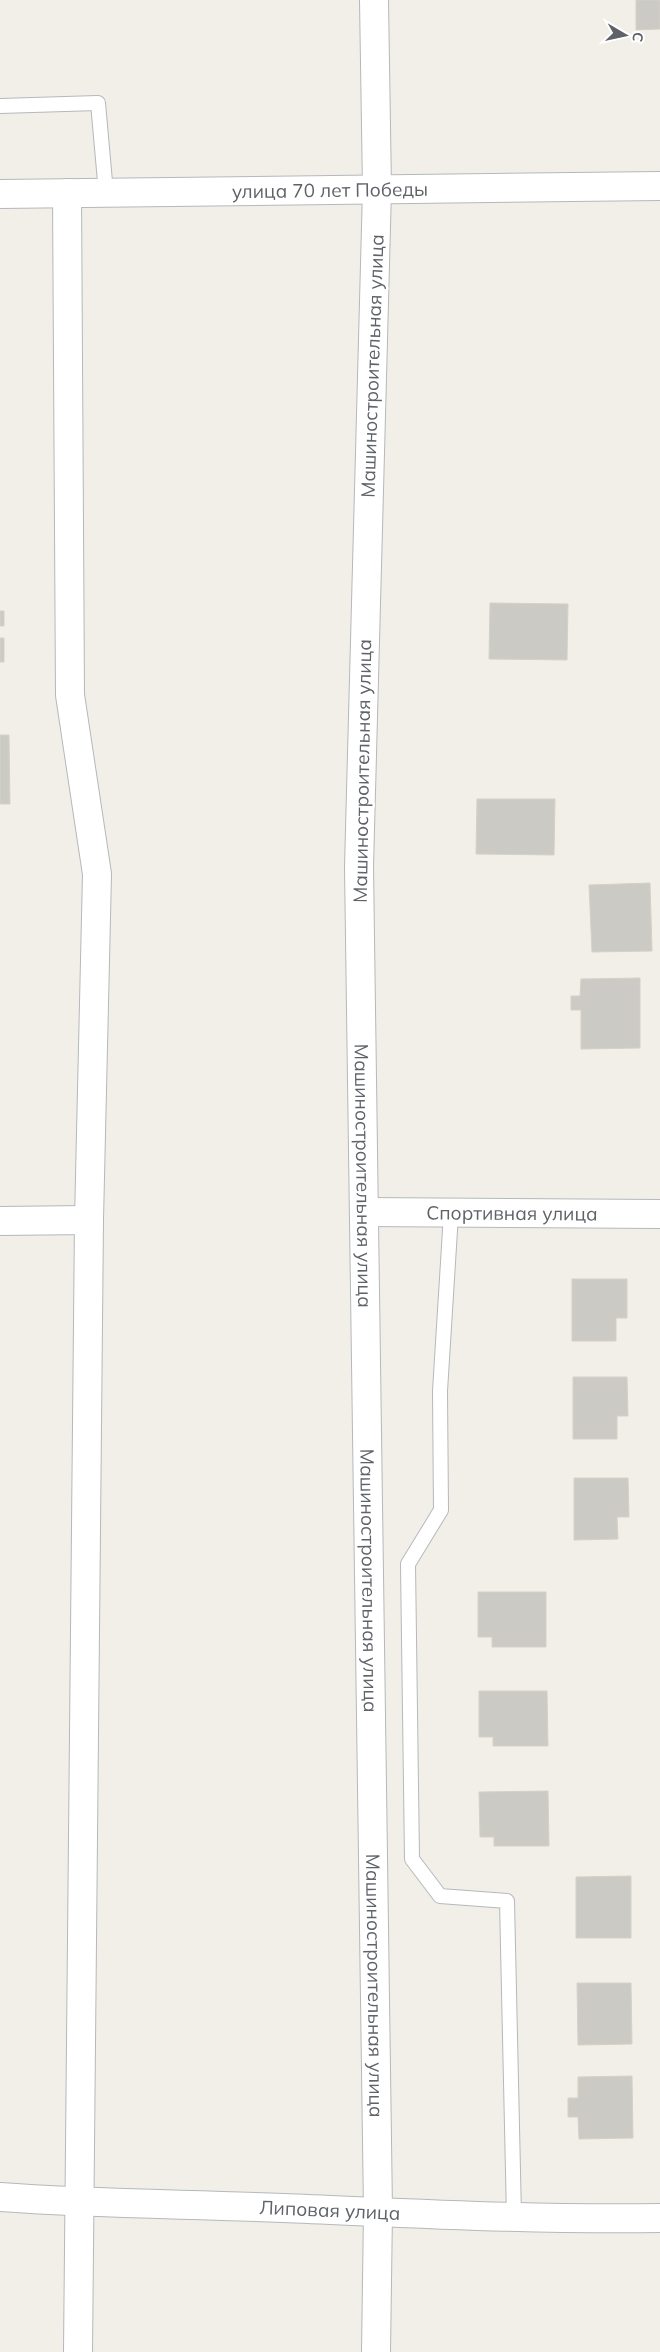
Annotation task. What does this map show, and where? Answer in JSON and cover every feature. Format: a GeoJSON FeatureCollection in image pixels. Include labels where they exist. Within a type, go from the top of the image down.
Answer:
{"type":"FeatureCollection","features":[{"type":"Feature","properties":{"kind":"street","name":"Машиностроительная улица"},"geometry":{"type":"LineString","coordinates":[[374,0],[377,189],[359,867],[378,2211],[376,2352]]}},
{"type":"Feature","properties":{"kind":"street","name":"улица 70 лет Победы"},"geometry":{"type":"LineString","coordinates":[[0,194],[660,186]]}},
{"type":"Feature","properties":{"kind":"street"},"geometry":{"type":"LineString","coordinates":[[67,194],[70,695],[96,874],[89,1220],[78,2352]]}},
{"type":"Feature","properties":{"kind":"street","name":"Спортивная улица"},"geometry":{"type":"LineString","coordinates":[[364,1212],[660,1214]]}},
{"type":"Feature","properties":{"kind":"street"},"geometry":{"type":"LineString","coordinates":[[0,1221],[89,1220]]}},
{"type":"Feature","properties":{"kind":"street","name":"Липовая улица"},"geometry":{"type":"LineString","coordinates":[[0,2197],[78,2203],[378,2211],[574,2220],[660,2218]]}},
{"type":"Feature","properties":{"kind":"lane"},"geometry":{"type":"LineString","coordinates":[[0,106],[98,103],[106,193]]}},
{"type":"Feature","properties":{"kind":"lane"},"geometry":{"type":"LineString","coordinates":[[451,1214],[440,1391],[441,1510],[408,1564],[412,1859],[440,1896],[507,1901],[514,2217]]}},
{"type":"Feature","properties":{"kind":"building"},"geometry":{"type":"Polygon","coordinates":[[[636,0],[660,0],[660,29],[636,30],[636,0]]]}},
{"type":"Feature","properties":{"kind":"building"},"geometry":{"type":"Polygon","coordinates":[[[490,603],[568,604],[567,660],[489,659],[490,603]]]}},
{"type":"Feature","properties":{"kind":"building"},"geometry":{"type":"Polygon","coordinates":[[[0,611],[4,611],[4,626],[0,626],[0,611]]]}},
{"type":"Feature","properties":{"kind":"building"},"geometry":{"type":"Polygon","coordinates":[[[0,638],[4,638],[4,662],[0,662],[0,638]]]}},
{"type":"Feature","properties":{"kind":"building"},"geometry":{"type":"Polygon","coordinates":[[[0,735],[9,735],[10,804],[0,804],[0,735]]]}},
{"type":"Feature","properties":{"kind":"building"},"geometry":{"type":"Polygon","coordinates":[[[477,799],[555,799],[554,855],[476,854],[477,799]]]}},
{"type":"Feature","properties":{"kind":"building"},"geometry":{"type":"Polygon","coordinates":[[[650,883],[652,951],[592,952],[589,885],[650,883]]]}},
{"type":"Feature","properties":{"kind":"building"},"geometry":{"type":"Polygon","coordinates":[[[640,978],[640,1048],[581,1049],[581,1010],[571,1010],[571,996],[580,996],[581,979],[640,978]]]}},
{"type":"Feature","properties":{"kind":"building"},"geometry":{"type":"Polygon","coordinates":[[[572,1279],[627,1279],[627,1318],[616,1318],[616,1341],[572,1341],[572,1279]]]}},
{"type":"Feature","properties":{"kind":"building"},"geometry":{"type":"Polygon","coordinates":[[[573,1377],[627,1377],[628,1416],[617,1416],[617,1439],[573,1439],[573,1377]]]}},
{"type":"Feature","properties":{"kind":"building"},"geometry":{"type":"Polygon","coordinates":[[[574,1478],[628,1478],[629,1517],[617,1517],[618,1539],[574,1540],[574,1478]]]}},
{"type":"Feature","properties":{"kind":"building"},"geometry":{"type":"Polygon","coordinates":[[[478,1592],[546,1592],[546,1647],[492,1647],[492,1637],[478,1637],[478,1592]]]}},
{"type":"Feature","properties":{"kind":"building"},"geometry":{"type":"Polygon","coordinates":[[[479,1691],[547,1691],[548,1746],[493,1746],[493,1737],[479,1737],[479,1691]]]}},
{"type":"Feature","properties":{"kind":"building"},"geometry":{"type":"Polygon","coordinates":[[[548,1791],[549,1846],[494,1846],[494,1837],[480,1837],[479,1792],[548,1791]]]}},
{"type":"Feature","properties":{"kind":"building"},"geometry":{"type":"Polygon","coordinates":[[[631,1876],[631,1938],[576,1938],[576,1877],[631,1876]]]}},
{"type":"Feature","properties":{"kind":"building"},"geometry":{"type":"Polygon","coordinates":[[[577,1983],[631,1983],[632,2044],[578,2045],[577,1983]]]}},
{"type":"Feature","properties":{"kind":"building"},"geometry":{"type":"Polygon","coordinates":[[[632,2076],[633,2138],[579,2139],[578,2117],[568,2117],[568,2098],[578,2098],[578,2077],[632,2076]]]}}]}
